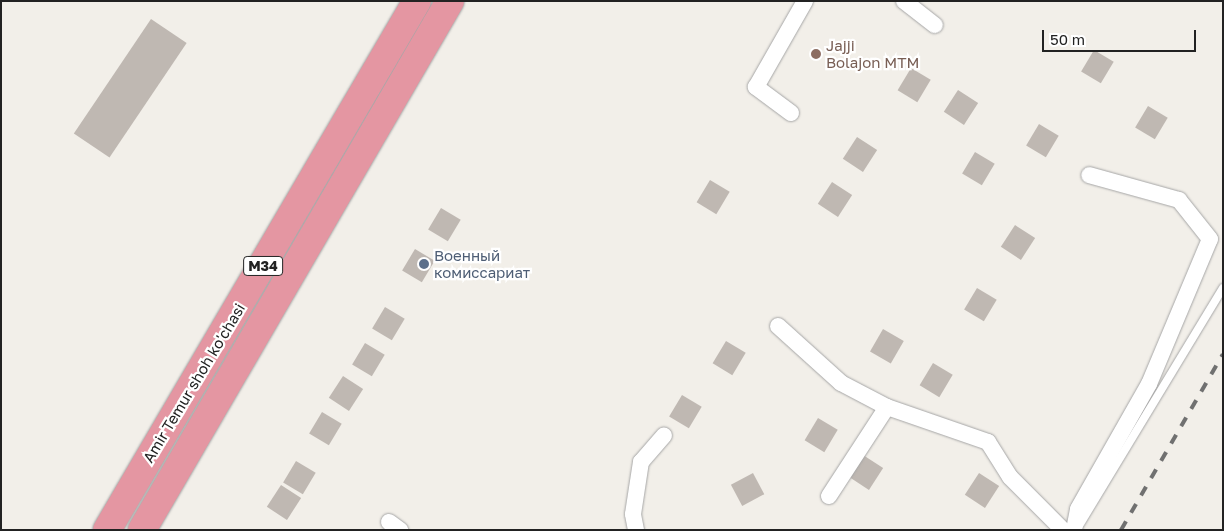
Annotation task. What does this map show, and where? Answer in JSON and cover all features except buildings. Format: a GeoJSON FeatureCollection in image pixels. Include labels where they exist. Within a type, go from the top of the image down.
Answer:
{"type":"FeatureCollection","features":[{"type":"Feature","properties":{"kind":"highway","name":"Amir Temur shoh ko'chasi"},"geometry":{"type":"LineString","coordinates":[[107,530],[417,1]]}},
{"type":"Feature","properties":{"kind":"highway","name":"Amir Temur shoh ko'chasi"},"geometry":{"type":"LineString","coordinates":[[142,530],[450,1]]}},
{"type":"Feature","properties":{"kind":"street"},"geometry":{"type":"LineString","coordinates":[[791,113],[756,87],[804,1]]}},
{"type":"Feature","properties":{"kind":"street"},"geometry":{"type":"LineString","coordinates":[[904,1],[935,25]]}},
{"type":"Feature","properties":{"kind":"street"},"geometry":{"type":"LineString","coordinates":[[1075,530],[1078,509],[1149,384],[1210,240],[1179,200],[1089,175]]}},
{"type":"Feature","properties":{"kind":"street"},"geometry":{"type":"LineString","coordinates":[[778,326],[841,383],[887,407],[988,442],[1010,477],[1064,530]]}},
{"type":"Feature","properties":{"kind":"street"},"geometry":{"type":"LineString","coordinates":[[829,496],[887,407]]}},
{"type":"Feature","properties":{"kind":"street"},"geometry":{"type":"LineString","coordinates":[[636,530],[633,514],[641,462],[664,436]]}},
{"type":"Feature","properties":{"kind":"lane"},"geometry":{"type":"LineString","coordinates":[[1075,530],[1223,288]]}},
{"type":"Feature","properties":{"kind":"railway"},"geometry":{"type":"LineString","coordinates":[[1121,530],[1223,354]]}},
{"type":"Feature","properties":{"kind":"place","name":"Jajji Bolajon MTM"},"geometry":{"type":"Point","coordinates":[816,54]}},
{"type":"Feature","properties":{"kind":"place","name":"Военный комиссариат"},"geometry":{"type":"Point","coordinates":[424,264]}}]}
